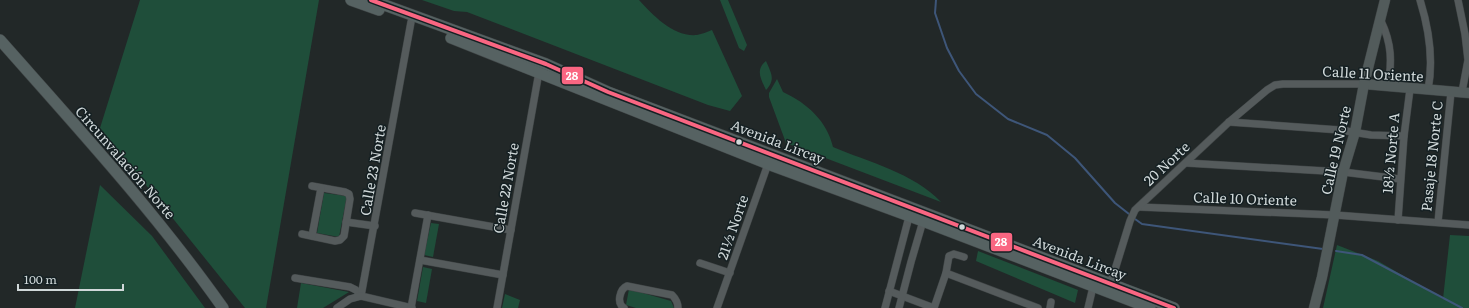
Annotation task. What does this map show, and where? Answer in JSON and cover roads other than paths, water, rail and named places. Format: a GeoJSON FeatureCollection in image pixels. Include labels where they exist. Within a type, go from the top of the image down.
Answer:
{"type":"FeatureCollection","features":[{"type":"Feature","properties":{"kind":"main road","name":"Avenida Lircay"},"geometry":{"type":"LineString","coordinates":[[351,0],[542,68]]}},
{"type":"Feature","properties":{"kind":"main road","name":"Avenida Lircay"},"geometry":{"type":"LineString","coordinates":[[371,0],[770,159],[910,212],[1174,308]]}},
{"type":"Feature","properties":{"kind":"main road","name":"Calle 19 Norte"},"geometry":{"type":"LineString","coordinates":[[1314,308],[1322,277],[1343,172],[1355,132],[1364,84],[1381,21],[1383,2]]}},
{"type":"Feature","properties":{"kind":"main road","name":"Circunvalación Norte"},"geometry":{"type":"LineString","coordinates":[[0,40],[135,193],[186,258],[222,308]]}},
{"type":"Feature","properties":{"kind":"main road","name":"Calle 11 Oriente"},"geometry":{"type":"LineString","coordinates":[[1364,84],[1410,89],[1466,92]]}},
{"type":"Feature","properties":{"kind":"main road","name":"Avenida Lircay"},"geometry":{"type":"LineString","coordinates":[[910,212],[923,221],[1150,308]]}},
{"type":"Feature","properties":{"kind":"street"},"geometry":{"type":"LineString","coordinates":[[1420,0],[1427,27],[1430,48],[1431,71],[1428,90]]}},
{"type":"Feature","properties":{"kind":"street"},"geometry":{"type":"LineString","coordinates":[[1458,0],[1464,22],[1468,60],[1466,92]]}},
{"type":"Feature","properties":{"kind":"street"},"geometry":{"type":"LineString","coordinates":[[1381,21],[1387,36],[1390,52],[1391,68],[1388,87]]}},
{"type":"Feature","properties":{"kind":"street","name":"Calle 23 Norte"},"geometry":{"type":"LineString","coordinates":[[361,296],[375,226],[411,22]]}},
{"type":"Feature","properties":{"kind":"street","name":"Calle 22 Norte"},"geometry":{"type":"LineString","coordinates":[[497,308],[542,68]]}},
{"type":"Feature","properties":{"kind":"street","name":"Calle 11 Oriente"},"geometry":{"type":"LineString","coordinates":[[1275,85],[1364,84]]}},
{"type":"Feature","properties":{"kind":"street","name":"20 Norte"},"geometry":{"type":"LineString","coordinates":[[1108,284],[1113,276],[1130,221],[1139,207],[1229,122],[1275,85]]}},
{"type":"Feature","properties":{"kind":"street","name":"18½ Norte A"},"geometry":{"type":"LineString","coordinates":[[1398,220],[1400,179],[1410,89]]}},
{"type":"Feature","properties":{"kind":"street","name":"Pasaje 18 Norte C"},"geometry":{"type":"LineString","coordinates":[[1438,222],[1451,92]]}},
{"type":"Feature","properties":{"kind":"street"},"geometry":{"type":"LineString","coordinates":[[1229,122],[1340,130],[1371,135],[1404,136]]}},
{"type":"Feature","properties":{"kind":"street","name":"21½ Norte"},"geometry":{"type":"LineString","coordinates":[[718,308],[770,159]]}},
{"type":"Feature","properties":{"kind":"street"},"geometry":{"type":"LineString","coordinates":[[1186,163],[1343,172],[1400,179]]}},
{"type":"Feature","properties":{"kind":"street"},"geometry":{"type":"LineString","coordinates":[[302,234],[335,241],[340,240],[344,236],[350,199],[349,194],[312,186]]}},
{"type":"Feature","properties":{"kind":"street"},"geometry":{"type":"LineString","coordinates":[[312,236],[321,188]]}},
{"type":"Feature","properties":{"kind":"street","name":"Calle 10 Oriente"},"geometry":{"type":"LineString","coordinates":[[1139,207],[1334,215],[1469,224]]}},
{"type":"Feature","properties":{"kind":"street"},"geometry":{"type":"LineString","coordinates":[[885,308],[910,212]]}},
{"type":"Feature","properties":{"kind":"street"},"geometry":{"type":"LineString","coordinates":[[415,213],[511,230]]}},
{"type":"Feature","properties":{"kind":"street"},"geometry":{"type":"LineString","coordinates":[[337,308],[350,299],[361,296],[412,308],[428,215]]}},
{"type":"Feature","properties":{"kind":"street"},"geometry":{"type":"LineString","coordinates":[[899,308],[914,248],[923,221]]}},
{"type":"Feature","properties":{"kind":"street"},"geometry":{"type":"LineString","coordinates":[[346,222],[375,226]]}},
{"type":"Feature","properties":{"kind":"street"},"geometry":{"type":"LineString","coordinates":[[902,244],[914,248]]}},
{"type":"Feature","properties":{"kind":"street"},"geometry":{"type":"LineString","coordinates":[[889,291],[934,308],[946,273],[948,258],[951,254],[964,257]]}},
{"type":"Feature","properties":{"kind":"street"},"geometry":{"type":"LineString","coordinates":[[420,260],[503,275]]}},
{"type":"Feature","properties":{"kind":"street"},"geometry":{"type":"LineString","coordinates":[[700,263],[730,273]]}},
{"type":"Feature","properties":{"kind":"street"},"geometry":{"type":"LineString","coordinates":[[946,273],[1038,308]]}},
{"type":"Feature","properties":{"kind":"street"},"geometry":{"type":"LineString","coordinates":[[295,278],[350,287],[356,290],[361,296]]}},
{"type":"Feature","properties":{"kind":"street"},"geometry":{"type":"LineString","coordinates":[[624,308],[619,302],[622,291],[627,286],[672,295],[676,299],[678,308]]}},
{"type":"Feature","properties":{"kind":"street"},"geometry":{"type":"LineString","coordinates":[[1088,308],[1093,287]]}},
{"type":"Feature","properties":{"kind":"waterway"},"geometry":{"type":"LineString","coordinates":[[936,0],[935,13],[947,48],[959,71],[976,94],[1008,119],[1047,135],[1075,158],[1115,203],[1129,214]]}},
{"type":"Feature","properties":{"kind":"waterway"},"geometry":{"type":"LineString","coordinates":[[1135,219],[1142,224],[1323,249]]}},
{"type":"Feature","properties":{"kind":"waterway"},"geometry":{"type":"LineString","coordinates":[[1336,251],[1362,255],[1462,308]]}}]}
